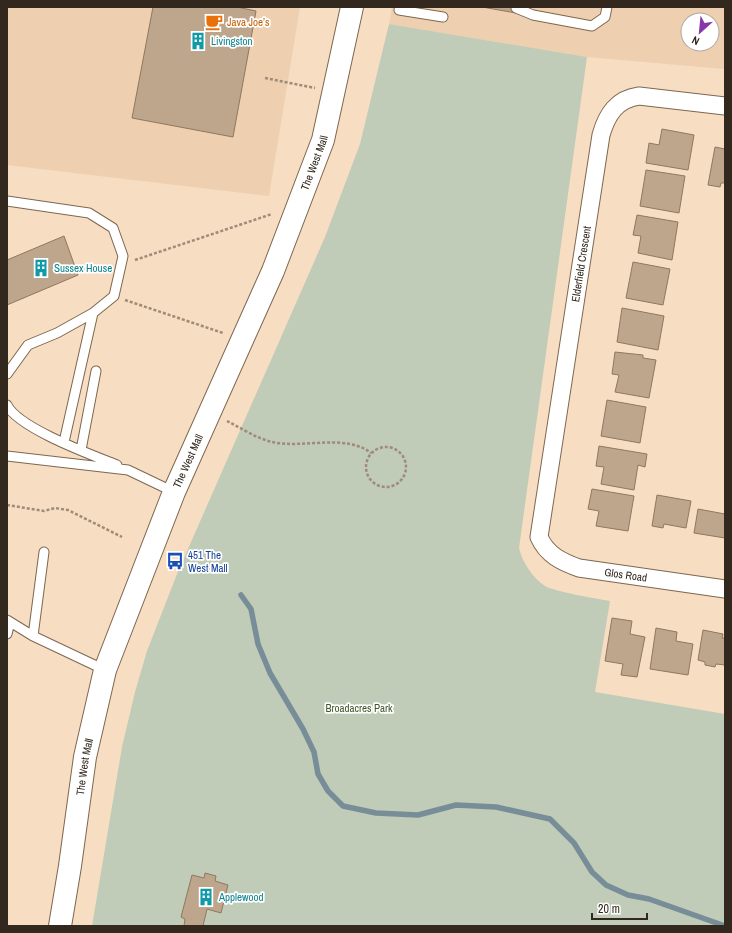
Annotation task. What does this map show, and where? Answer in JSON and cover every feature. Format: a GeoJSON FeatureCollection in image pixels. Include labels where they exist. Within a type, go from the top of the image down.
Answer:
{"type":"FeatureCollection","features":[{"type":"Feature","properties":{"kind":"main road","name":"The West Mall"},"geometry":{"type":"LineString","coordinates":[[60,926],[85,756],[105,670],[174,492],[273,271],[323,140],[352,7]]}},
{"type":"Feature","properties":{"kind":"street","name":"Elderfield Crescent"},"geometry":{"type":"LineString","coordinates":[[540,537],[601,135],[605,122],[617,105],[627,99],[639,96],[725,106]]}},
{"type":"Feature","properties":{"kind":"street","name":"Glos Road"},"geometry":{"type":"LineString","coordinates":[[540,537],[542,545],[550,554],[562,562],[579,568],[725,589]]}},
{"type":"Feature","properties":{"kind":"lane"},"geometry":{"type":"LineString","coordinates":[[400,7],[399,10],[443,17]]}},
{"type":"Feature","properties":{"kind":"lane"},"geometry":{"type":"LineString","coordinates":[[516,8],[532,15],[592,26],[605,17],[607,7]]}},
{"type":"Feature","properties":{"kind":"lane"},"geometry":{"type":"LineString","coordinates":[[7,201],[89,213],[113,228],[123,256],[114,296],[93,313],[57,333],[28,345],[7,374]]}},
{"type":"Feature","properties":{"kind":"lane"},"geometry":{"type":"LineString","coordinates":[[64,442],[93,313]]}},
{"type":"Feature","properties":{"kind":"lane"},"geometry":{"type":"LineString","coordinates":[[81,450],[96,371]]}},
{"type":"Feature","properties":{"kind":"lane"},"geometry":{"type":"LineString","coordinates":[[7,404],[10,412],[23,421],[81,450],[174,492]]}},
{"type":"Feature","properties":{"kind":"lane"},"geometry":{"type":"LineString","coordinates":[[7,456],[128,470]]}},
{"type":"Feature","properties":{"kind":"lane"},"geometry":{"type":"LineString","coordinates":[[33,636],[44,552]]}},
{"type":"Feature","properties":{"kind":"lane"},"geometry":{"type":"LineString","coordinates":[[7,634],[9,621],[33,636],[105,670]]}},
{"type":"Feature","properties":{"kind":"path"},"geometry":{"type":"LineString","coordinates":[[265,78],[334,92]]}},
{"type":"Feature","properties":{"kind":"path"},"geometry":{"type":"LineString","coordinates":[[121,265],[298,206]]}},
{"type":"Feature","properties":{"kind":"path"},"geometry":{"type":"LineString","coordinates":[[114,296],[242,339]]}},
{"type":"Feature","properties":{"kind":"path"},"geometry":{"type":"LineString","coordinates":[[210,412],[252,434],[271,442],[297,444],[350,443],[358,445],[371,453]]}},
{"type":"Feature","properties":{"kind":"path"},"geometry":{"type":"LineString","coordinates":[[387,446],[395,448],[401,453],[406,466],[405,474],[401,480],[388,487],[374,483],[366,470],[366,463],[371,453],[380,447],[387,446]]}},
{"type":"Feature","properties":{"kind":"path"},"geometry":{"type":"LineString","coordinates":[[7,505],[44,511],[55,508],[68,510],[122,537]]}},
{"type":"Feature","properties":{"kind":"shaded area"},"geometry":{"type":"Polygon","coordinates":[[[7,7],[300,7],[269,196],[7,165],[7,7]]]}},
{"type":"Feature","properties":{"kind":"shaded area"},"geometry":{"type":"Polygon","coordinates":[[[392,7],[725,7],[724,69],[587,57],[389,24],[392,7]]]}},
{"type":"Feature","properties":{"kind":"green space","name":"Broadacres Park"},"geometry":{"type":"Polygon","coordinates":[[[389,24],[587,57],[519,548],[520,553],[529,569],[536,579],[545,586],[586,597],[610,601],[595,692],[725,714],[725,926],[92,926],[122,747],[135,692],[147,651],[177,574],[325,237],[360,144],[389,24]]]}},
{"type":"Feature","properties":{"kind":"building","name":"Livingston"},"geometry":{"type":"Polygon","coordinates":[[[153,7],[237,7],[256,11],[233,137],[132,118],[153,7]]]}},
{"type":"Feature","properties":{"kind":"building"},"geometry":{"type":"Polygon","coordinates":[[[482,7],[516,7],[516,13],[482,7]]]}},
{"type":"Feature","properties":{"kind":"building"},"geometry":{"type":"Polygon","coordinates":[[[662,129],[694,135],[688,170],[646,163],[649,143],[659,145],[662,129]]]}},
{"type":"Feature","properties":{"kind":"building"},"geometry":{"type":"Polygon","coordinates":[[[715,147],[725,149],[725,183],[721,183],[720,187],[708,185],[715,147]]]}},
{"type":"Feature","properties":{"kind":"building"},"geometry":{"type":"Polygon","coordinates":[[[646,170],[685,176],[679,213],[640,206],[646,170]]]}},
{"type":"Feature","properties":{"kind":"building"},"geometry":{"type":"Polygon","coordinates":[[[637,215],[678,222],[672,260],[638,253],[641,236],[633,235],[637,215]]]}},
{"type":"Feature","properties":{"kind":"building","name":"Sussex House"},"geometry":{"type":"Polygon","coordinates":[[[64,236],[78,275],[7,305],[7,260],[64,236]]]}},
{"type":"Feature","properties":{"kind":"building"},"geometry":{"type":"Polygon","coordinates":[[[633,262],[670,269],[663,305],[626,298],[633,262]]]}},
{"type":"Feature","properties":{"kind":"building"},"geometry":{"type":"Polygon","coordinates":[[[622,308],[664,316],[658,350],[617,342],[622,308]]]}},
{"type":"Feature","properties":{"kind":"building"},"geometry":{"type":"Polygon","coordinates":[[[615,352],[643,355],[643,358],[656,360],[649,398],[615,392],[619,375],[612,374],[615,352]]]}},
{"type":"Feature","properties":{"kind":"building"},"geometry":{"type":"Polygon","coordinates":[[[607,400],[646,407],[640,443],[601,436],[607,400]]]}},
{"type":"Feature","properties":{"kind":"building"},"geometry":{"type":"Polygon","coordinates":[[[599,446],[647,454],[645,467],[638,465],[634,490],[601,484],[604,467],[596,466],[599,446]]]}},
{"type":"Feature","properties":{"kind":"building"},"geometry":{"type":"Polygon","coordinates":[[[592,489],[634,496],[628,531],[596,526],[599,511],[588,509],[592,489]]]}},
{"type":"Feature","properties":{"kind":"building"},"geometry":{"type":"Polygon","coordinates":[[[657,495],[691,501],[686,528],[664,524],[663,528],[652,526],[657,495]]]}},
{"type":"Feature","properties":{"kind":"building"},"geometry":{"type":"Polygon","coordinates":[[[698,509],[725,514],[725,538],[694,533],[698,509]]]}},
{"type":"Feature","properties":{"kind":"building"},"geometry":{"type":"Polygon","coordinates":[[[612,618],[632,621],[630,634],[645,637],[637,677],[621,675],[623,664],[605,661],[612,618]]]}},
{"type":"Feature","properties":{"kind":"building"},"geometry":{"type":"Polygon","coordinates":[[[656,628],[677,632],[676,641],[693,644],[688,675],[650,669],[656,628]]]}},
{"type":"Feature","properties":{"kind":"building"},"geometry":{"type":"Polygon","coordinates":[[[703,630],[723,634],[722,638],[725,638],[725,665],[716,664],[715,667],[705,665],[705,662],[698,660],[703,630]]]}},
{"type":"Feature","properties":{"kind":"building","name":"Applewood"},"geometry":{"type":"Polygon","coordinates":[[[205,873],[216,876],[215,881],[228,885],[221,913],[207,909],[203,926],[184,926],[185,919],[181,917],[192,875],[204,878],[205,873]]]}},
{"type":"Feature","properties":{"kind":"waterway"},"geometry":{"type":"LineString","coordinates":[[241,595],[251,609],[258,644],[270,673],[303,729],[314,752],[318,774],[328,791],[343,806],[376,813],[418,815],[456,805],[496,807],[550,819],[574,843],[592,872],[606,885],[628,895],[649,899],[725,926]]}},
{"type":"Feature","properties":{"kind":"place","name":"Java Joe’s"},"geometry":{"type":"Point","coordinates":[214,22]}},
{"type":"Feature","properties":{"kind":"place","name":"Livingston"},"geometry":{"type":"Point","coordinates":[198,41]}},
{"type":"Feature","properties":{"kind":"place","name":"Sussex House"},"geometry":{"type":"Point","coordinates":[41,268]}},
{"type":"Feature","properties":{"kind":"place","name":"451 The West Mall"},"geometry":{"type":"Point","coordinates":[175,561]}},
{"type":"Feature","properties":{"kind":"place","name":"Applewood"},"geometry":{"type":"Point","coordinates":[206,897]}}]}
